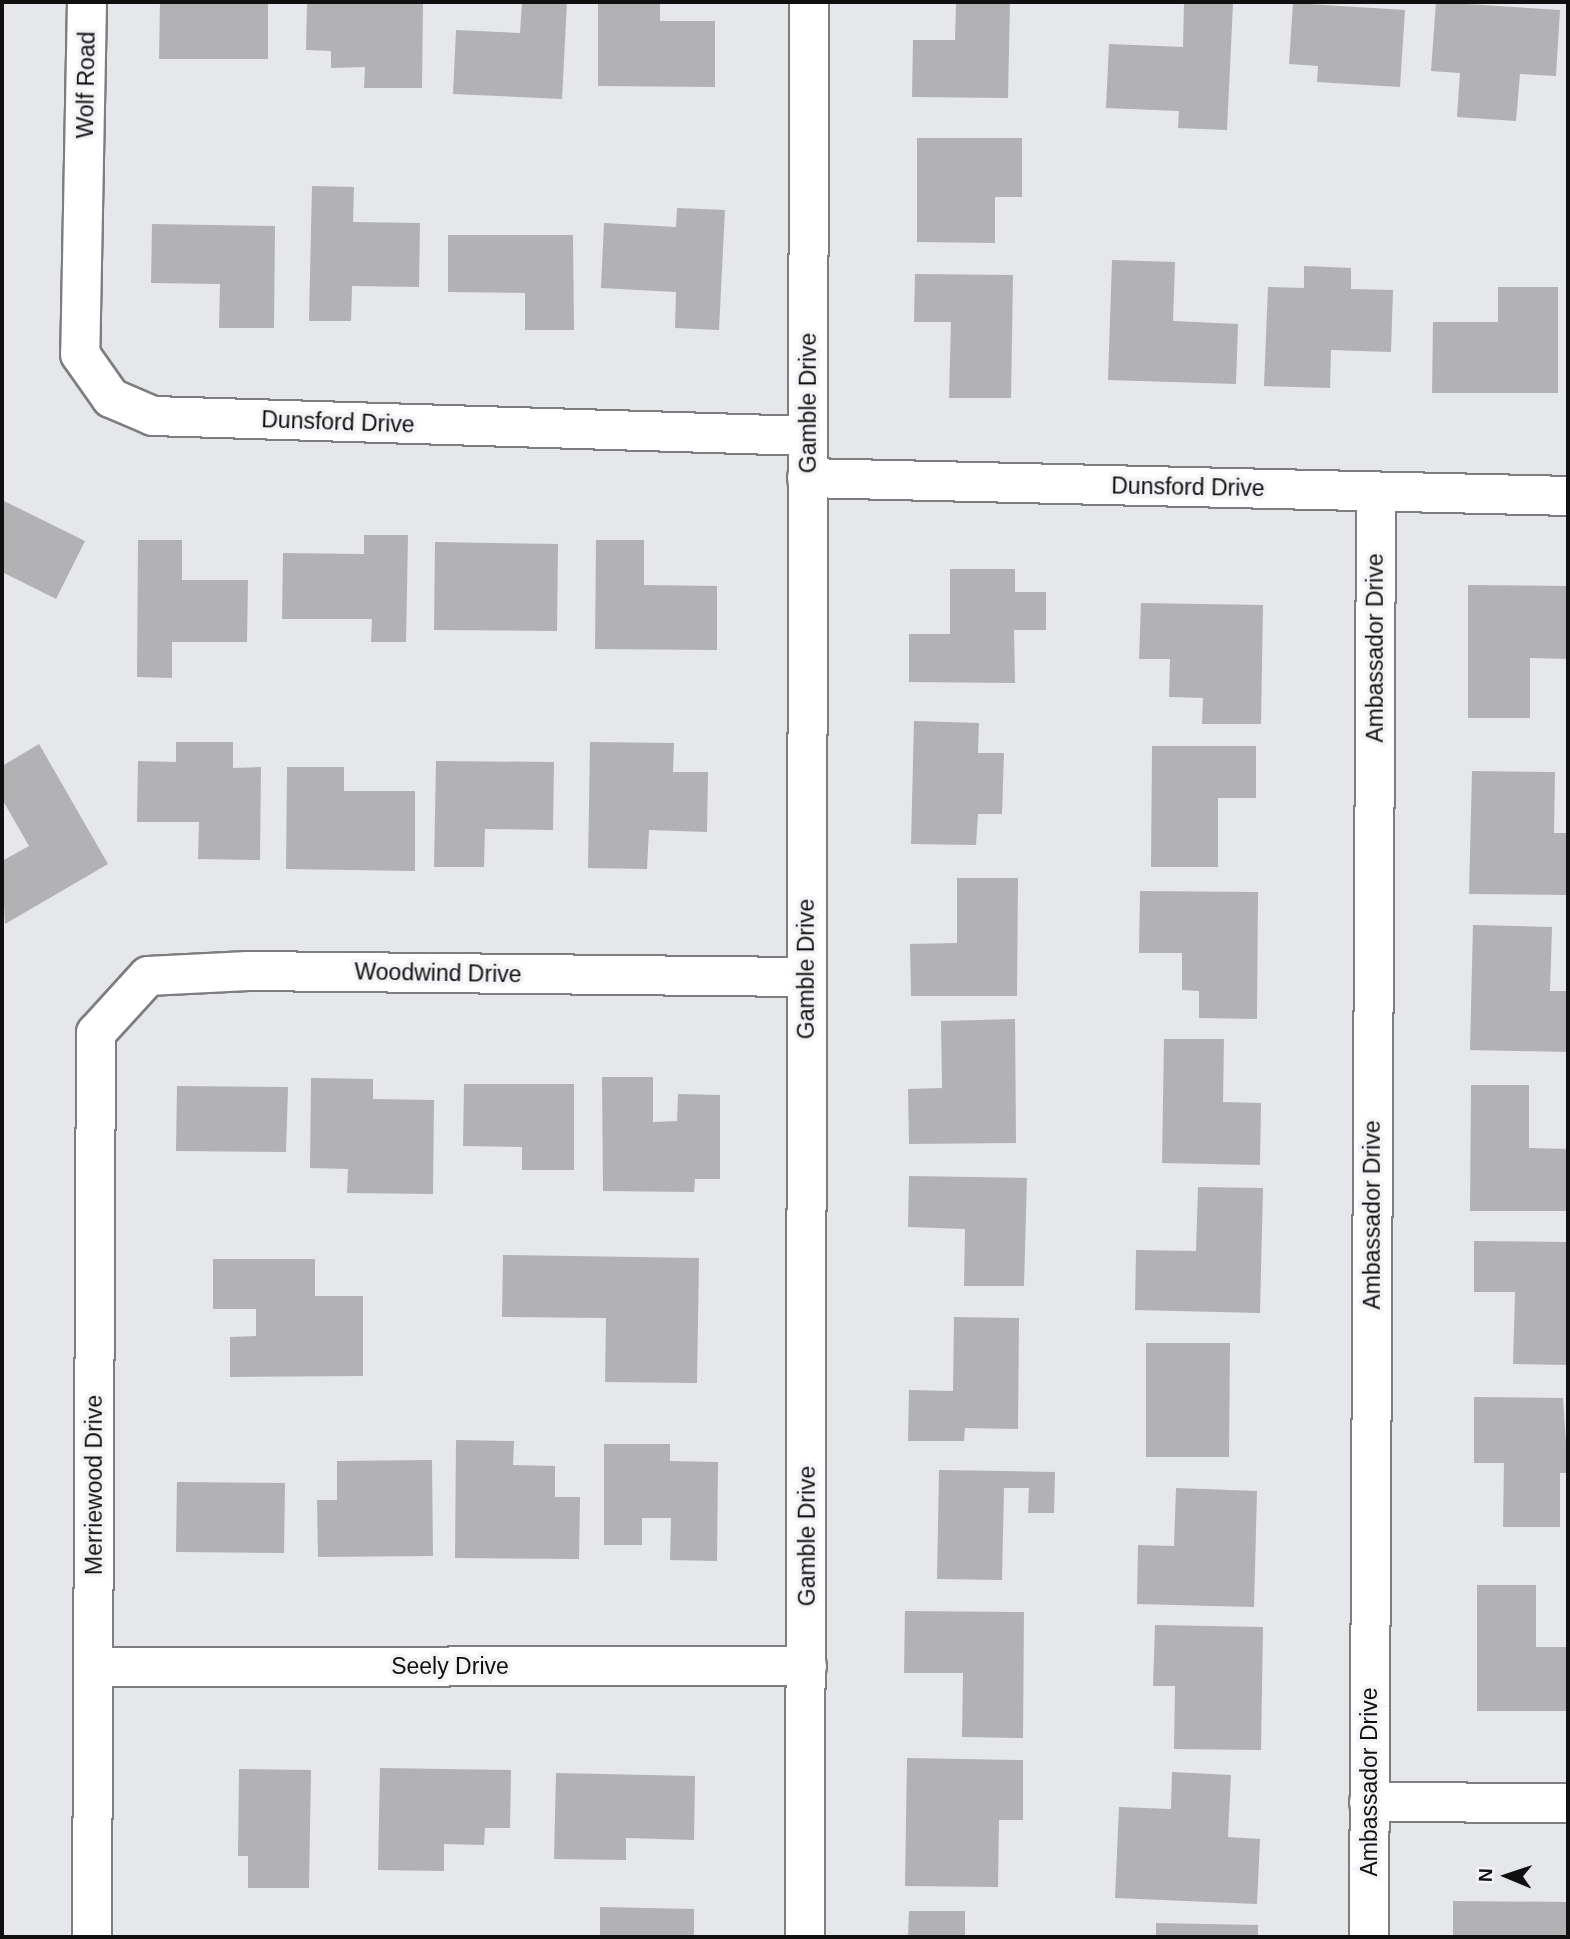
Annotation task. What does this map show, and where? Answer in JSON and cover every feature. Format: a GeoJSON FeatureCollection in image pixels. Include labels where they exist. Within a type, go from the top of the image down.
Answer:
{"type":"FeatureCollection","features":[{"type":"Feature","properties":{"kind":"street","name":"Wolf Road"},"geometry":{"type":"LineString","coordinates":[[84,168],[87,2]]}},
{"type":"Feature","properties":{"kind":"street","name":"Gamble Drive"},"geometry":{"type":"LineString","coordinates":[[805,1937],[809,2]]}},
{"type":"Feature","properties":{"kind":"street","name":"Dunsford Drive"},"geometry":{"type":"LineString","coordinates":[[84,168],[80,354],[111,398],[153,416],[808,436]]}},
{"type":"Feature","properties":{"kind":"street","name":"Dunsford Drive"},"geometry":{"type":"LineString","coordinates":[[807,478],[1568,496]]}},
{"type":"Feature","properties":{"kind":"street","name":"Ambassador Drive"},"geometry":{"type":"LineString","coordinates":[[1369,1937],[1376,492]]}},
{"type":"Feature","properties":{"kind":"street","name":"Woodwind Drive"},"geometry":{"type":"LineString","coordinates":[[96,1033],[148,976],[248,971],[806,977]]}},
{"type":"Feature","properties":{"kind":"street","name":"Merriewood Drive"},"geometry":{"type":"LineString","coordinates":[[92,1937],[96,1033]]}},
{"type":"Feature","properties":{"kind":"street","name":"Seely Drive"},"geometry":{"type":"LineString","coordinates":[[93,1667],[807,1666]]}},
{"type":"Feature","properties":{"kind":"street"},"geometry":{"type":"LineString","coordinates":[[1369,1802],[1568,1803]]}},
{"type":"Feature","properties":{"kind":"building"},"geometry":{"type":"Polygon","coordinates":[[[160,2],[268,2],[268,59],[159,59],[160,2]]]}},
{"type":"Feature","properties":{"kind":"building"},"geometry":{"type":"Polygon","coordinates":[[[307,2],[423,2],[422,88],[364,88],[365,67],[331,68],[331,51],[306,50],[307,2]]]}},
{"type":"Feature","properties":{"kind":"building"},"geometry":{"type":"Polygon","coordinates":[[[522,2],[567,2],[562,99],[453,94],[456,30],[520,33],[522,2]]]}},
{"type":"Feature","properties":{"kind":"building"},"geometry":{"type":"Polygon","coordinates":[[[598,2],[660,2],[660,21],[715,21],[715,87],[598,86],[598,2]]]}},
{"type":"Feature","properties":{"kind":"building"},"geometry":{"type":"Polygon","coordinates":[[[956,2],[1010,2],[1008,98],[912,97],[913,40],[955,40],[956,2]]]}},
{"type":"Feature","properties":{"kind":"building"},"geometry":{"type":"Polygon","coordinates":[[[1184,2],[1233,4],[1227,130],[1178,128],[1179,111],[1106,108],[1109,44],[1183,47],[1184,2]]]}},
{"type":"Feature","properties":{"kind":"building"},"geometry":{"type":"Polygon","coordinates":[[[1436,2],[1560,10],[1556,76],[1520,74],[1516,121],[1457,117],[1460,73],[1431,71],[1436,2]]]}},
{"type":"Feature","properties":{"kind":"building"},"geometry":{"type":"Polygon","coordinates":[[[1293,3],[1405,10],[1400,87],[1317,82],[1318,66],[1289,64],[1293,3]]]}},
{"type":"Feature","properties":{"kind":"building"},"geometry":{"type":"Polygon","coordinates":[[[917,138],[1022,138],[1022,197],[995,197],[995,243],[917,242],[917,138]]]}},
{"type":"Feature","properties":{"kind":"building"},"geometry":{"type":"Polygon","coordinates":[[[312,186],[354,187],[353,222],[420,223],[419,287],[352,286],[351,321],[309,321],[312,186]]]}},
{"type":"Feature","properties":{"kind":"building"},"geometry":{"type":"Polygon","coordinates":[[[677,208],[725,210],[719,330],[675,328],[676,292],[601,288],[604,223],[676,227],[677,208]]]}},
{"type":"Feature","properties":{"kind":"building"},"geometry":{"type":"Polygon","coordinates":[[[152,224],[275,226],[274,328],[219,328],[220,284],[151,283],[152,224]]]}},
{"type":"Feature","properties":{"kind":"building"},"geometry":{"type":"Polygon","coordinates":[[[448,235],[573,235],[574,330],[525,330],[525,293],[448,292],[448,235]]]}},
{"type":"Feature","properties":{"kind":"building"},"geometry":{"type":"Polygon","coordinates":[[[1112,260],[1175,262],[1173,321],[1238,324],[1236,384],[1108,380],[1112,260]]]}},
{"type":"Feature","properties":{"kind":"building"},"geometry":{"type":"Polygon","coordinates":[[[1304,266],[1351,268],[1351,289],[1393,290],[1391,352],[1331,350],[1330,388],[1264,386],[1268,287],[1304,288],[1304,266]]]}},
{"type":"Feature","properties":{"kind":"building"},"geometry":{"type":"Polygon","coordinates":[[[915,274],[1013,275],[1011,398],[949,398],[951,322],[914,322],[915,274]]]}},
{"type":"Feature","properties":{"kind":"building"},"geometry":{"type":"Polygon","coordinates":[[[1498,287],[1558,287],[1558,393],[1432,393],[1433,322],[1498,322],[1498,287]]]}},
{"type":"Feature","properties":{"kind":"building"},"geometry":{"type":"Polygon","coordinates":[[[2,500],[85,541],[56,599],[2,572],[2,500]]]}},
{"type":"Feature","properties":{"kind":"building"},"geometry":{"type":"Polygon","coordinates":[[[364,535],[408,535],[406,642],[371,642],[372,619],[282,619],[283,553],[364,554],[364,535]]]}},
{"type":"Feature","properties":{"kind":"building"},"geometry":{"type":"Polygon","coordinates":[[[138,540],[182,540],[182,580],[248,580],[247,642],[172,642],[172,678],[137,677],[138,540]]]}},
{"type":"Feature","properties":{"kind":"building"},"geometry":{"type":"Polygon","coordinates":[[[596,540],[644,540],[644,585],[717,586],[717,650],[595,649],[596,540]]]}},
{"type":"Feature","properties":{"kind":"building"},"geometry":{"type":"Polygon","coordinates":[[[435,542],[558,544],[557,631],[434,630],[435,542]]]}},
{"type":"Feature","properties":{"kind":"building"},"geometry":{"type":"Polygon","coordinates":[[[950,569],[1015,569],[1015,592],[1046,592],[1046,630],[1014,630],[1015,683],[909,682],[909,634],[950,634],[950,569]]]}},
{"type":"Feature","properties":{"kind":"building"},"geometry":{"type":"Polygon","coordinates":[[[1468,585],[1568,586],[1568,659],[1530,658],[1530,718],[1468,718],[1468,585]]]}},
{"type":"Feature","properties":{"kind":"building"},"geometry":{"type":"Polygon","coordinates":[[[1141,603],[1263,605],[1261,724],[1202,724],[1203,698],[1169,697],[1170,659],[1139,659],[1141,603]]]}},
{"type":"Feature","properties":{"kind":"building"},"geometry":{"type":"Polygon","coordinates":[[[914,721],[979,723],[978,753],[1004,753],[1002,814],[978,814],[976,845],[911,844],[914,721]]]}},
{"type":"Feature","properties":{"kind":"building"},"geometry":{"type":"Polygon","coordinates":[[[176,742],[233,742],[233,768],[261,767],[260,860],[198,859],[199,822],[137,822],[138,761],[176,762],[176,742]]]}},
{"type":"Feature","properties":{"kind":"building"},"geometry":{"type":"Polygon","coordinates":[[[590,742],[674,743],[673,772],[708,772],[707,832],[649,830],[647,869],[588,868],[590,742]]]}},
{"type":"Feature","properties":{"kind":"building"},"geometry":{"type":"Polygon","coordinates":[[[39,744],[108,864],[5,924],[2,861],[29,846],[2,799],[2,766],[39,744]]]}},
{"type":"Feature","properties":{"kind":"building"},"geometry":{"type":"Polygon","coordinates":[[[1152,746],[1256,746],[1256,798],[1218,798],[1218,867],[1151,867],[1152,746]]]}},
{"type":"Feature","properties":{"kind":"building"},"geometry":{"type":"Polygon","coordinates":[[[436,761],[554,762],[553,830],[485,829],[484,867],[434,867],[436,761]]]}},
{"type":"Feature","properties":{"kind":"building"},"geometry":{"type":"Polygon","coordinates":[[[287,767],[344,767],[344,791],[415,791],[415,871],[286,869],[287,767]]]}},
{"type":"Feature","properties":{"kind":"building"},"geometry":{"type":"Polygon","coordinates":[[[1472,771],[1555,772],[1554,833],[1568,833],[1568,895],[1469,894],[1472,771]]]}},
{"type":"Feature","properties":{"kind":"building"},"geometry":{"type":"Polygon","coordinates":[[[957,878],[1018,878],[1017,996],[911,996],[910,944],[957,943],[957,878]]]}},
{"type":"Feature","properties":{"kind":"building"},"geometry":{"type":"Polygon","coordinates":[[[1140,891],[1258,892],[1257,1019],[1199,1018],[1199,991],[1182,990],[1182,953],[1139,953],[1140,891]]]}},
{"type":"Feature","properties":{"kind":"building"},"geometry":{"type":"Polygon","coordinates":[[[1473,925],[1552,927],[1550,991],[1568,991],[1568,1052],[1470,1050],[1473,925]]]}},
{"type":"Feature","properties":{"kind":"building"},"geometry":{"type":"Polygon","coordinates":[[[1015,1019],[1016,1143],[909,1144],[908,1089],[942,1088],[941,1021],[1015,1019]]]}},
{"type":"Feature","properties":{"kind":"building"},"geometry":{"type":"Polygon","coordinates":[[[1164,1039],[1224,1039],[1223,1102],[1261,1103],[1260,1165],[1162,1163],[1164,1039]]]}},
{"type":"Feature","properties":{"kind":"building"},"geometry":{"type":"Polygon","coordinates":[[[602,1077],[653,1077],[653,1122],[677,1121],[678,1094],[720,1095],[720,1179],[695,1179],[694,1192],[603,1191],[602,1077]]]}},
{"type":"Feature","properties":{"kind":"building"},"geometry":{"type":"Polygon","coordinates":[[[311,1078],[373,1079],[373,1099],[434,1100],[433,1194],[347,1193],[348,1169],[310,1168],[311,1078]]]}},
{"type":"Feature","properties":{"kind":"building"},"geometry":{"type":"Polygon","coordinates":[[[464,1084],[574,1084],[574,1170],[522,1170],[522,1147],[463,1146],[464,1084]]]}},
{"type":"Feature","properties":{"kind":"building"},"geometry":{"type":"Polygon","coordinates":[[[1471,1085],[1529,1085],[1529,1148],[1568,1149],[1568,1211],[1470,1211],[1471,1085]]]}},
{"type":"Feature","properties":{"kind":"building"},"geometry":{"type":"Polygon","coordinates":[[[177,1086],[288,1087],[286,1152],[176,1151],[177,1086]]]}},
{"type":"Feature","properties":{"kind":"building"},"geometry":{"type":"Polygon","coordinates":[[[909,1176],[1027,1178],[1024,1286],[964,1286],[965,1229],[908,1227],[909,1176]]]}},
{"type":"Feature","properties":{"kind":"building"},"geometry":{"type":"Polygon","coordinates":[[[1198,1187],[1263,1188],[1260,1313],[1135,1310],[1136,1250],[1196,1251],[1198,1187]]]}},
{"type":"Feature","properties":{"kind":"building"},"geometry":{"type":"Polygon","coordinates":[[[1474,1241],[1568,1242],[1568,1365],[1513,1364],[1515,1292],[1474,1292],[1474,1241]]]}},
{"type":"Feature","properties":{"kind":"building"},"geometry":{"type":"Polygon","coordinates":[[[503,1255],[699,1258],[697,1383],[605,1382],[606,1318],[502,1317],[503,1255]]]}},
{"type":"Feature","properties":{"kind":"building"},"geometry":{"type":"Polygon","coordinates":[[[213,1259],[315,1259],[315,1296],[363,1296],[363,1376],[230,1377],[230,1337],[256,1336],[256,1309],[213,1309],[213,1259]]]}},
{"type":"Feature","properties":{"kind":"building"},"geometry":{"type":"Polygon","coordinates":[[[954,1317],[1019,1318],[1018,1429],[965,1428],[964,1441],[908,1441],[909,1390],[953,1391],[954,1317]]]}},
{"type":"Feature","properties":{"kind":"building"},"geometry":{"type":"Polygon","coordinates":[[[1146,1343],[1230,1343],[1229,1457],[1146,1457],[1146,1343]]]}},
{"type":"Feature","properties":{"kind":"building"},"geometry":{"type":"Polygon","coordinates":[[[1474,1397],[1563,1398],[1568,1473],[1560,1473],[1560,1527],[1503,1527],[1504,1463],[1474,1463],[1474,1397]]]}},
{"type":"Feature","properties":{"kind":"building"},"geometry":{"type":"Polygon","coordinates":[[[456,1440],[514,1441],[513,1465],[555,1466],[555,1497],[580,1497],[579,1559],[455,1558],[456,1440]]]}},
{"type":"Feature","properties":{"kind":"building"},"geometry":{"type":"Polygon","coordinates":[[[604,1444],[670,1444],[670,1461],[718,1462],[717,1561],[670,1560],[671,1518],[642,1518],[642,1545],[604,1545],[604,1444]]]}},
{"type":"Feature","properties":{"kind":"building"},"geometry":{"type":"Polygon","coordinates":[[[432,1460],[433,1556],[318,1557],[317,1500],[337,1500],[337,1461],[432,1460]]]}},
{"type":"Feature","properties":{"kind":"building"},"geometry":{"type":"Polygon","coordinates":[[[939,1470],[1055,1472],[1054,1513],[1028,1513],[1029,1488],[1004,1488],[1002,1580],[937,1579],[939,1470]]]}},
{"type":"Feature","properties":{"kind":"building"},"geometry":{"type":"Polygon","coordinates":[[[177,1482],[285,1483],[284,1553],[176,1552],[177,1482]]]}},
{"type":"Feature","properties":{"kind":"building"},"geometry":{"type":"Polygon","coordinates":[[[1176,1488],[1257,1491],[1254,1607],[1137,1604],[1138,1545],[1174,1546],[1176,1488]]]}},
{"type":"Feature","properties":{"kind":"building"},"geometry":{"type":"Polygon","coordinates":[[[1477,1585],[1536,1585],[1536,1647],[1568,1647],[1568,1711],[1477,1711],[1477,1585]]]}},
{"type":"Feature","properties":{"kind":"building"},"geometry":{"type":"Polygon","coordinates":[[[905,1611],[1024,1612],[1023,1738],[962,1737],[963,1673],[904,1673],[905,1611]]]}},
{"type":"Feature","properties":{"kind":"building"},"geometry":{"type":"Polygon","coordinates":[[[1155,1625],[1263,1627],[1261,1750],[1174,1749],[1175,1686],[1153,1686],[1155,1625]]]}},
{"type":"Feature","properties":{"kind":"building"},"geometry":{"type":"Polygon","coordinates":[[[907,1758],[1023,1760],[1023,1820],[999,1820],[998,1887],[905,1886],[907,1758]]]}},
{"type":"Feature","properties":{"kind":"building"},"geometry":{"type":"Polygon","coordinates":[[[380,1768],[511,1770],[510,1828],[485,1828],[484,1845],[444,1844],[444,1871],[378,1870],[380,1768]]]}},
{"type":"Feature","properties":{"kind":"building"},"geometry":{"type":"Polygon","coordinates":[[[239,1769],[311,1770],[309,1888],[248,1888],[248,1856],[238,1856],[239,1769]]]}},
{"type":"Feature","properties":{"kind":"building"},"geometry":{"type":"Polygon","coordinates":[[[1172,1772],[1231,1775],[1228,1837],[1260,1839],[1257,1904],[1115,1898],[1119,1807],[1171,1809],[1172,1772]]]}},
{"type":"Feature","properties":{"kind":"building"},"geometry":{"type":"Polygon","coordinates":[[[556,1773],[695,1776],[694,1840],[626,1838],[626,1860],[554,1859],[556,1773]]]}},
{"type":"Feature","properties":{"kind":"building"},"geometry":{"type":"Polygon","coordinates":[[[1453,1901],[1568,1902],[1568,1937],[1453,1937],[1453,1901]]]}},
{"type":"Feature","properties":{"kind":"building"},"geometry":{"type":"Polygon","coordinates":[[[600,1907],[694,1909],[694,1937],[600,1937],[600,1907]]]}},
{"type":"Feature","properties":{"kind":"building"},"geometry":{"type":"Polygon","coordinates":[[[909,1911],[965,1911],[965,1937],[908,1937],[909,1911]]]}},
{"type":"Feature","properties":{"kind":"building"},"geometry":{"type":"Polygon","coordinates":[[[1156,1923],[1258,1925],[1258,1937],[1156,1937],[1156,1923]]]}}]}
